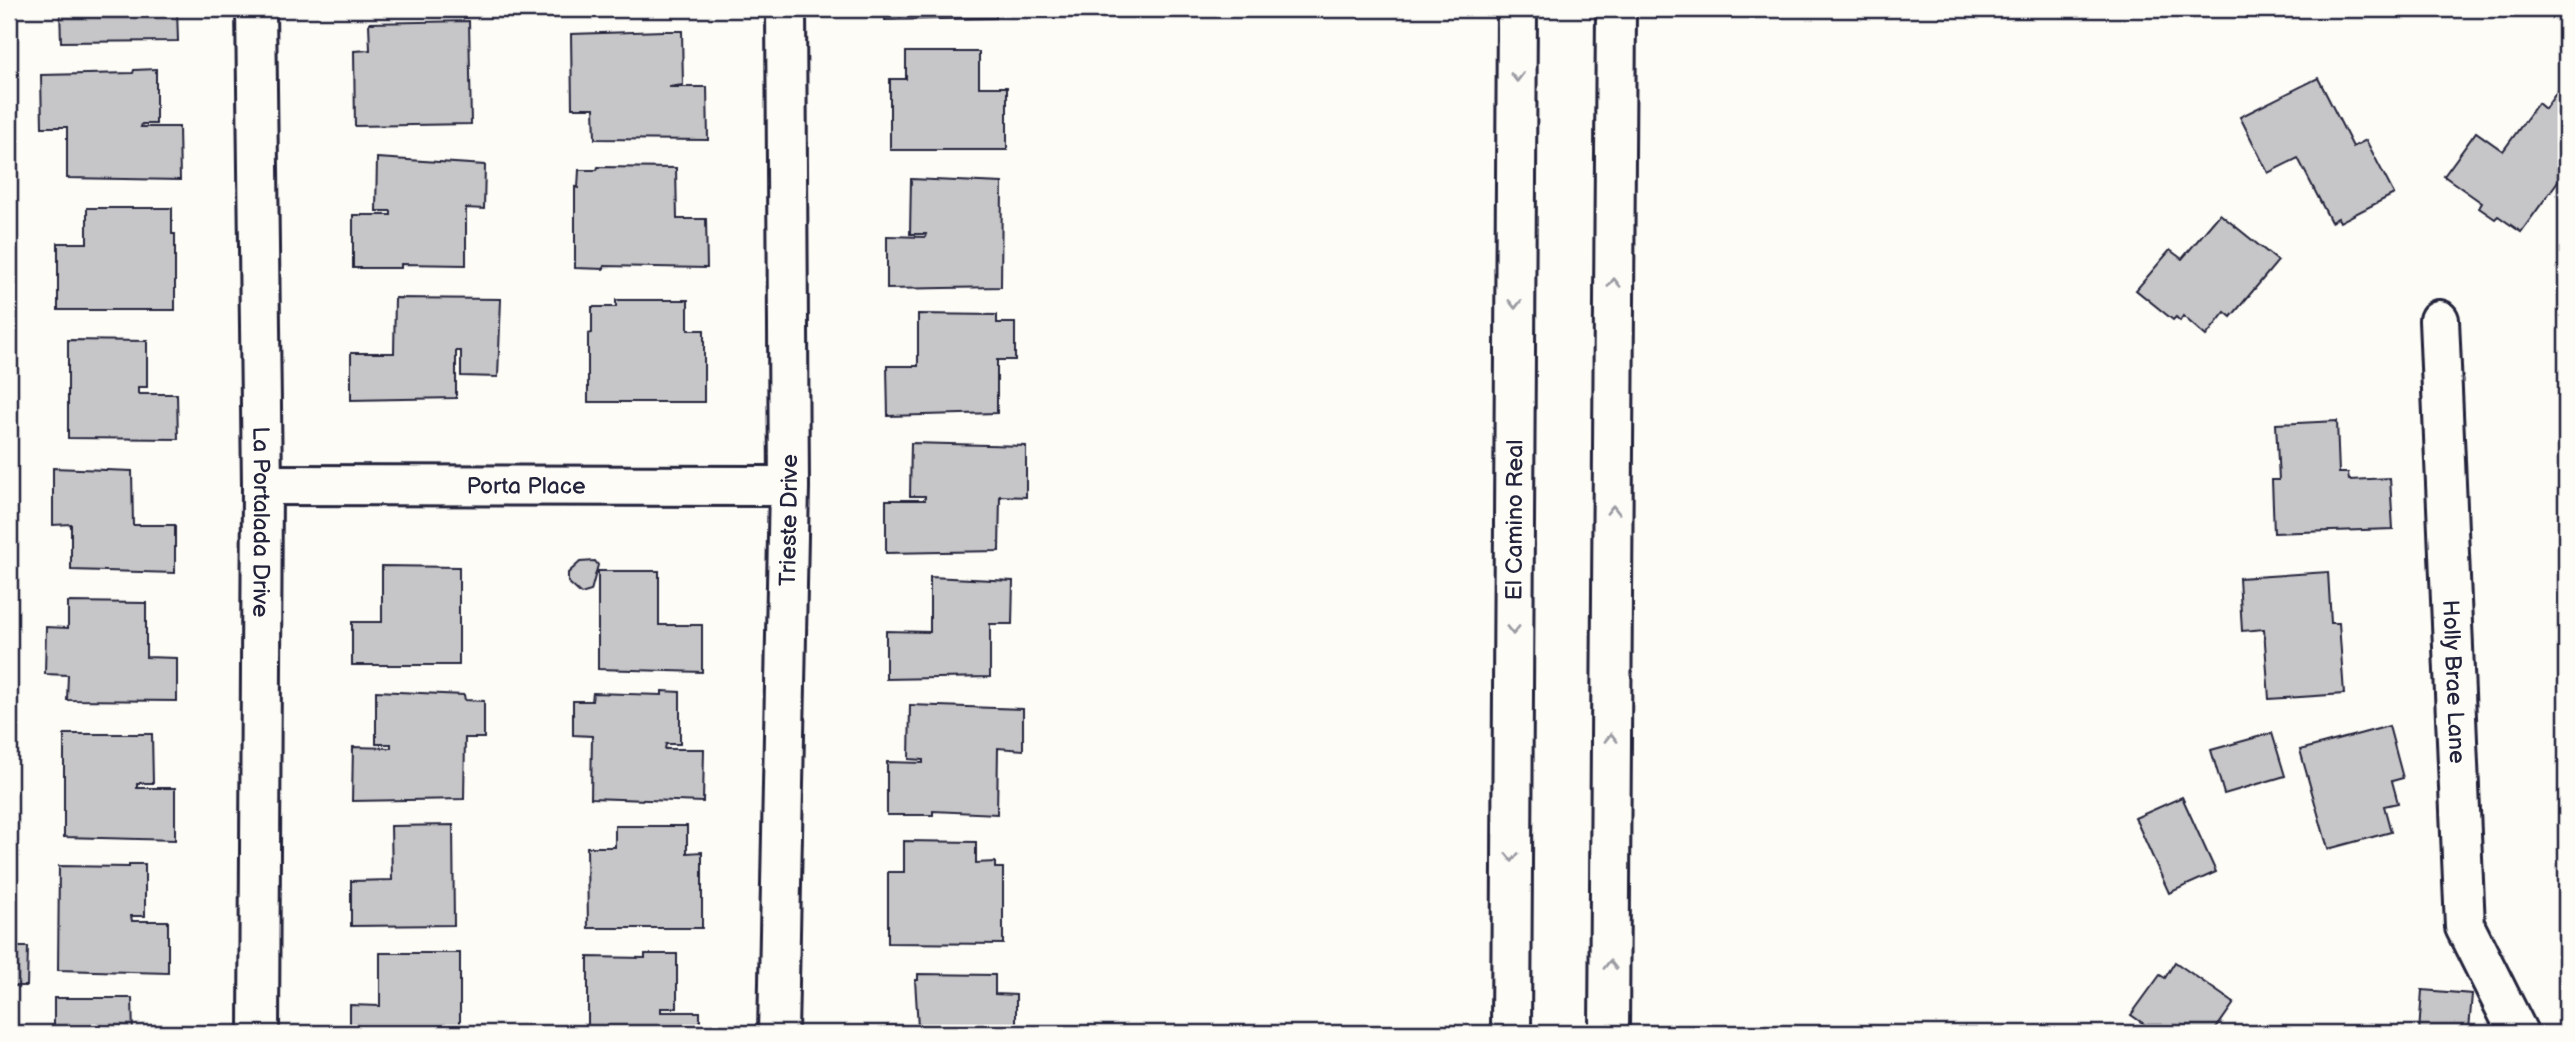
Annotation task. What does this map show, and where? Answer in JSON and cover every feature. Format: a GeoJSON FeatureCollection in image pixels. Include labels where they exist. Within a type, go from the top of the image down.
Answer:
{"type":"FeatureCollection","features":[{"type":"Feature","properties":{"kind":"street","name":"La Portalada Drive"},"geometry":{"type":"LineString","coordinates":[[256,9],[262,485],[259,1033]]}},
{"type":"Feature","properties":{"kind":"street","name":"Trieste Drive"},"geometry":{"type":"LineString","coordinates":[[778,1033],[789,486],[786,9]]}},
{"type":"Feature","properties":{"kind":"street","name":"El Camino Real"},"geometry":{"type":"LineString","coordinates":[[1511,1033],[1517,9]]}},
{"type":"Feature","properties":{"kind":"street"},"geometry":{"type":"LineString","coordinates":[[1609,1033],[1616,9]]}},
{"type":"Feature","properties":{"kind":"street","name":"Holly Brae Lane"},"geometry":{"type":"LineString","coordinates":[[2439,320],[2465,927],[2518,1033]]}},
{"type":"Feature","properties":{"kind":"street","name":"Porta Place"},"geometry":{"type":"LineString","coordinates":[[262,485],[789,486]]}},
{"type":"Feature","properties":{"kind":"building"},"geometry":{"type":"Polygon","coordinates":[[[60,9],[177,9],[178,41],[61,42],[60,9]]]}},
{"type":"Feature","properties":{"kind":"building"},"geometry":{"type":"Polygon","coordinates":[[[885,9],[1006,9],[1006,13],[996,13],[996,18],[885,20],[885,9]]]}},
{"type":"Feature","properties":{"kind":"building"},"geometry":{"type":"Polygon","coordinates":[[[469,21],[471,124],[355,126],[354,51],[370,50],[369,23],[469,21]]]}},
{"type":"Feature","properties":{"kind":"building"},"geometry":{"type":"Polygon","coordinates":[[[682,31],[683,85],[669,87],[707,87],[708,140],[595,139],[594,108],[572,108],[571,34],[682,31]]]}},
{"type":"Feature","properties":{"kind":"building"},"geometry":{"type":"Polygon","coordinates":[[[906,52],[979,52],[979,87],[1007,87],[1007,150],[890,150],[890,79],[906,79],[906,52]]]}},
{"type":"Feature","properties":{"kind":"building"},"geometry":{"type":"Polygon","coordinates":[[[156,69],[156,124],[142,124],[141,127],[179,127],[180,180],[67,178],[67,127],[42,127],[41,75],[133,73],[134,70],[156,69]]]}},
{"type":"Feature","properties":{"kind":"building"},"geometry":{"type":"Polygon","coordinates":[[[2318,78],[2353,147],[2366,140],[2394,194],[2340,222],[2338,218],[2331,222],[2298,158],[2268,173],[2240,117],[2318,78]]]}},
{"type":"Feature","properties":{"kind":"building"},"geometry":{"type":"Polygon","coordinates":[[[2566,79],[2566,170],[2521,232],[2498,216],[2495,219],[2479,208],[2482,203],[2444,176],[2476,132],[2503,151],[2538,103],[2545,109],[2566,79]]]}},
{"type":"Feature","properties":{"kind":"building"},"geometry":{"type":"Polygon","coordinates":[[[377,158],[485,165],[484,209],[466,208],[466,265],[401,264],[401,268],[353,268],[353,215],[391,215],[391,211],[376,211],[377,158]]]}},
{"type":"Feature","properties":{"kind":"building"},"geometry":{"type":"Polygon","coordinates":[[[598,167],[676,168],[677,219],[706,219],[707,268],[575,268],[575,187],[578,188],[579,170],[597,170],[598,167]]]}},
{"type":"Feature","properties":{"kind":"building"},"geometry":{"type":"Polygon","coordinates":[[[911,179],[1002,183],[1001,287],[887,289],[887,236],[925,237],[926,234],[910,234],[911,179]]]}},
{"type":"Feature","properties":{"kind":"building"},"geometry":{"type":"Polygon","coordinates":[[[87,208],[172,208],[172,234],[175,234],[175,310],[58,310],[58,243],[87,243],[87,208]]]}},
{"type":"Feature","properties":{"kind":"building"},"geometry":{"type":"Polygon","coordinates":[[[2220,214],[2278,261],[2231,317],[2225,312],[2206,336],[2183,316],[2180,321],[2176,317],[2173,320],[2136,290],[2170,250],[2182,259],[2220,214]]]}},
{"type":"Feature","properties":{"kind":"building"},"geometry":{"type":"Polygon","coordinates":[[[395,298],[501,299],[498,377],[461,376],[461,351],[456,351],[456,398],[351,400],[351,353],[394,353],[395,298]]]}},
{"type":"Feature","properties":{"kind":"building"},"geometry":{"type":"Polygon","coordinates":[[[616,300],[688,300],[688,330],[704,330],[704,402],[588,402],[588,334],[592,333],[592,307],[616,307],[616,300]]]}},
{"type":"Feature","properties":{"kind":"building"},"geometry":{"type":"Polygon","coordinates":[[[918,314],[997,315],[997,323],[1015,323],[1015,360],[997,360],[997,413],[888,416],[887,366],[918,366],[918,314]]]}},
{"type":"Feature","properties":{"kind":"building"},"geometry":{"type":"Polygon","coordinates":[[[68,340],[147,341],[147,387],[138,387],[138,394],[177,394],[178,439],[68,438],[68,340]]]}},
{"type":"Feature","properties":{"kind":"building"},"geometry":{"type":"Polygon","coordinates":[[[2337,421],[2339,473],[2348,473],[2349,480],[2390,478],[2393,529],[2274,533],[2272,480],[2279,480],[2276,424],[2337,421]]]}},
{"type":"Feature","properties":{"kind":"building"},"geometry":{"type":"Polygon","coordinates":[[[911,443],[1026,446],[1026,497],[1000,496],[999,551],[886,553],[886,500],[925,500],[925,496],[910,496],[911,443]]]}},
{"type":"Feature","properties":{"kind":"building"},"geometry":{"type":"Polygon","coordinates":[[[53,468],[132,471],[133,525],[175,525],[175,573],[71,570],[71,524],[53,525],[53,468]]]}},
{"type":"Feature","properties":{"kind":"building"},"geometry":{"type":"Polygon","coordinates":[[[595,561],[598,565],[591,591],[581,594],[568,582],[568,573],[580,562],[595,561]]]}},
{"type":"Feature","properties":{"kind":"building"},"geometry":{"type":"Polygon","coordinates":[[[382,566],[459,567],[459,665],[352,665],[352,622],[382,622],[382,566]]]}},
{"type":"Feature","properties":{"kind":"building"},"geometry":{"type":"Polygon","coordinates":[[[598,571],[659,571],[659,625],[702,625],[702,672],[598,669],[598,571]]]}},
{"type":"Feature","properties":{"kind":"building"},"geometry":{"type":"Polygon","coordinates":[[[2328,572],[2331,623],[2339,623],[2344,694],[2269,699],[2264,629],[2242,631],[2239,578],[2328,572]]]}},
{"type":"Feature","properties":{"kind":"building"},"geometry":{"type":"Polygon","coordinates":[[[930,577],[1013,581],[1012,624],[990,624],[990,677],[886,679],[886,631],[930,632],[930,577]]]}},
{"type":"Feature","properties":{"kind":"building"},"geometry":{"type":"Polygon","coordinates":[[[68,602],[146,603],[146,657],[177,658],[177,701],[67,700],[68,675],[45,674],[46,627],[68,628],[68,602]]]}},
{"type":"Feature","properties":{"kind":"building"},"geometry":{"type":"Polygon","coordinates":[[[376,691],[464,695],[465,700],[484,701],[484,738],[465,738],[464,799],[352,801],[353,747],[391,748],[391,744],[376,744],[376,691]]]}},
{"type":"Feature","properties":{"kind":"building"},"geometry":{"type":"Polygon","coordinates":[[[662,691],[680,692],[680,744],[666,744],[665,749],[704,749],[703,802],[591,798],[592,736],[573,735],[573,701],[592,701],[593,693],[662,695],[662,691]]]}},
{"type":"Feature","properties":{"kind":"building"},"geometry":{"type":"Polygon","coordinates":[[[910,705],[1023,709],[1023,750],[998,748],[997,814],[933,811],[933,815],[887,815],[887,762],[923,763],[923,760],[909,759],[910,705]]]}},
{"type":"Feature","properties":{"kind":"building"},"geometry":{"type":"Polygon","coordinates":[[[2389,726],[2403,778],[2392,781],[2398,803],[2384,806],[2391,832],[2328,849],[2300,750],[2389,726]]]}},
{"type":"Feature","properties":{"kind":"building"},"geometry":{"type":"Polygon","coordinates":[[[2272,733],[2285,776],[2224,794],[2211,750],[2272,733]]]}},
{"type":"Feature","properties":{"kind":"building"},"geometry":{"type":"Polygon","coordinates":[[[64,734],[152,734],[153,783],[137,783],[137,788],[175,788],[175,840],[64,837],[64,734]]]}},
{"type":"Feature","properties":{"kind":"building"},"geometry":{"type":"Polygon","coordinates":[[[2182,797],[2216,872],[2169,893],[2135,818],[2182,797]]]}},
{"type":"Feature","properties":{"kind":"building"},"geometry":{"type":"Polygon","coordinates":[[[453,825],[454,925],[351,926],[351,881],[392,880],[391,826],[453,825]]]}},
{"type":"Feature","properties":{"kind":"building"},"geometry":{"type":"Polygon","coordinates":[[[615,826],[687,826],[687,853],[702,852],[702,928],[588,928],[587,847],[615,847],[615,826]]]}},
{"type":"Feature","properties":{"kind":"building"},"geometry":{"type":"Polygon","coordinates":[[[904,841],[976,842],[976,863],[995,862],[995,868],[1003,868],[1003,944],[888,943],[888,872],[904,872],[904,841]]]}},
{"type":"Feature","properties":{"kind":"building"},"geometry":{"type":"Polygon","coordinates":[[[129,864],[145,864],[145,916],[131,916],[132,921],[168,921],[168,973],[58,970],[59,866],[129,867],[129,864]]]}},
{"type":"Feature","properties":{"kind":"building"},"geometry":{"type":"Polygon","coordinates":[[[9,947],[28,947],[27,986],[9,986],[9,947]]]}},
{"type":"Feature","properties":{"kind":"building"},"geometry":{"type":"Polygon","coordinates":[[[380,953],[460,953],[460,1033],[350,1033],[350,1005],[380,1006],[380,953]]]}},
{"type":"Feature","properties":{"kind":"building"},"geometry":{"type":"Polygon","coordinates":[[[645,954],[677,954],[677,1008],[661,1008],[661,1012],[700,1012],[700,1033],[588,1033],[588,957],[645,958],[645,954]]]}},
{"type":"Feature","properties":{"kind":"building"},"geometry":{"type":"Polygon","coordinates":[[[2175,962],[2234,1003],[2213,1033],[2157,1033],[2131,1015],[2160,975],[2165,978],[2175,962]]]}},
{"type":"Feature","properties":{"kind":"building"},"geometry":{"type":"Polygon","coordinates":[[[918,974],[995,975],[995,994],[1016,995],[1016,1030],[887,1033],[887,1026],[918,1027],[915,980],[918,980],[918,974]]]}},
{"type":"Feature","properties":{"kind":"building"},"geometry":{"type":"Polygon","coordinates":[[[2422,990],[2472,994],[2469,1030],[2491,1033],[2419,1033],[2422,990]]]}},
{"type":"Feature","properties":{"kind":"building"},"geometry":{"type":"Polygon","coordinates":[[[54,998],[132,998],[133,1033],[54,1033],[54,998]]]}}]}
